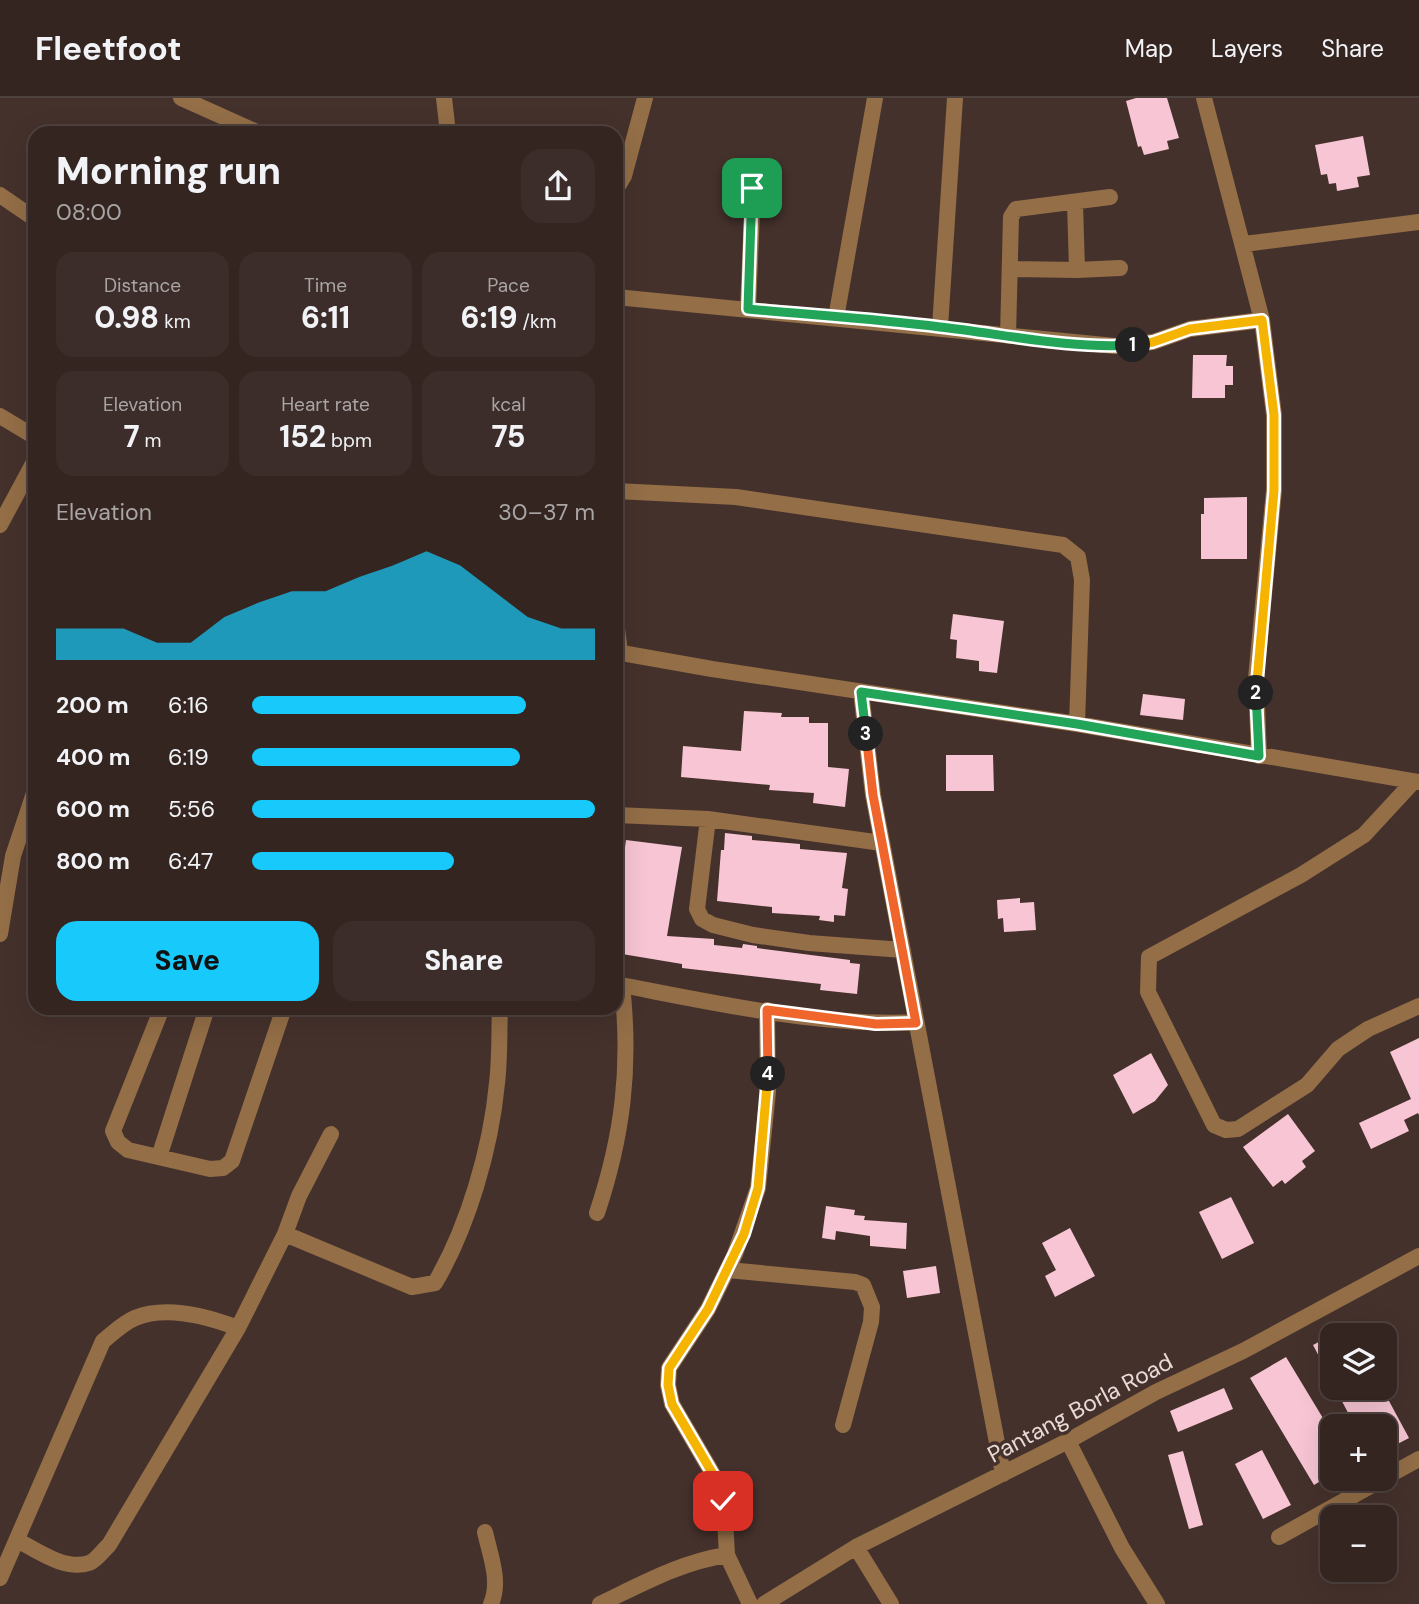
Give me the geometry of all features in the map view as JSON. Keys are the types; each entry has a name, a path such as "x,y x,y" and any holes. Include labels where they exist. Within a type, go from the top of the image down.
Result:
{"street":[{"path":"181,98 243,126"},
{"path":"444,98 447,126"},
{"path":"623,178 645,98"},
{"path":"836,318 875,98"},
{"path":"940,327 955,98"},
{"path":"1204,98 1262,320 1274,415 1274,490 1256,678 1259,756"},
{"path":"748,309 752,188"},
{"path":"0,195 28,214"},
{"path":"1008,336 1011,217 1016,209 1110,197"},
{"path":"1075,203 1077,270"},
{"path":"1244,244 1419,222"},
{"path":"1010,269 1120,268"},
{"path":"623,298 940,327 1008,336 1126,345 1153,342 1190,329 1262,320"},
{"path":"0,416 28,433"},
{"path":"0,525 28,473"},
{"path":"623,491 736,497 1063,545 1078,557 1082,579 1077,724"},
{"path":"623,653 1077,724 1416,782"},
{"path":"861,692 873,795 1003,1474"},
{"path":"1416,782 1364,835 1301,876 1149,957 1147,973 1148,992 1214,1125 1226,1130 1238,1129 1307,1085 1338,1049 1368,1029 1419,1006"},
{"path":"0,934 13,856 28,811"},
{"path":"623,815 708,819 882,843"},
{"path":"708,819 697,909 702,919 713,925 753,935 809,943 902,950"},
{"path":"623,986 767,1010 876,1024 916,1023"},
{"path":"597,1213 612,1169 625,1094 626,1023 623,1007"},
{"path":"750,1604 727,1555 723,1501 714,1476 672,1404 668,1385 669,1368 708,1309 728,1270 744,1234 758,1188 768,1092 767,1010"},
{"path":"159,1015 113,1131 118,1142 128,1150 210,1169 223,1168 232,1161 282,1015"},
{"path":"159,1157 205,1015"},
{"path":"285,1234 412,1287 435,1283 449,1260 487,1142 497,1083 500,1015"},
{"path":"17,1540 55,1560 74,1565 91,1563 109,1545 239,1328 285,1234 299,1196 331,1134"},
{"name":"Pantang Borla Road","path":"764,1604 856,1548 1068,1441 1156,1392 1243,1352 1419,1256"},
{"path":"728,1270 863,1285 872,1307 871,1322 843,1425"},
{"path":"0,1578 103,1341 135,1318 162,1314 211,1318 239,1328"},
{"path":"1068,1441 1122,1548 1157,1604"},
{"path":"1397,1471 1419,1459"},
{"path":"1279,1537 1361,1491"},
{"path":"485,1532 496,1583 491,1604"},
{"path":"856,1548 891,1604"},
{"path":"600,1604 670,1570 702,1559 727,1555"}],"building":[{"path":"1136,98 1167,98 1179,138 1167,141 1169,149 1144,155 1141,146 1138,147 1126,101"},
{"path":"1363,136 1370,175 1357,177 1359,187 1337,191 1336,183 1329,184 1327,174 1321,175 1315,145"},
{"path":"1193,355 1227,355 1226,366 1233,366 1233,385 1225,385 1225,398 1192,398"},
{"path":"1247,497 1247,559 1201,559 1201,514 1204,514 1204,498"},
{"path":"953,614 1004,621 997,673 979,671 979,661 956,658 957,640 950,639"},
{"path":"1143,694 1185,699 1183,720 1140,715"},
{"path":"744,711 782,713 781,717 809,717 809,723 828,723 828,767 849,769 845,807 813,803 814,793 769,790 770,785 681,777 683,746 741,751"},
{"path":"946,755 993,755 994,791 946,791"},
{"path":"725,833 752,836 752,840 800,844 800,849 847,853 842,888 848,889 845,916 834,915 834,922 819,920 820,916 772,913 772,907 717,901"},
{"path":"626,840 682,847 667,936 714,939 714,945 742,948 743,944 850,960 850,963 860,964 857,994 820,990 821,984 682,968 682,964 623,954 623,862"},
{"path":"1020,898 1020,903 1034,902 1036,930 1004,932 1003,918 998,919 997,900"},
{"path":"1419,1038 1419,1115 1418,1113 1404,1120 1409,1131 1371,1149 1359,1123 1411,1099 1390,1052"},
{"path":"1151,1053 1168,1085 1155,1101 1133,1114 1113,1075"},
{"path":"1288,1114 1315,1151 1302,1161 1306,1167 1285,1184 1282,1180 1273,1187 1243,1147"},
{"path":"1231,1197 1254,1243 1222,1259 1199,1212"},
{"path":"826,1206 855,1210 854,1215 865,1216 864,1220 907,1223 906,1249 870,1246 870,1236 836,1231 835,1240 822,1238"},
{"path":"1070,1228 1095,1276 1055,1297 1045,1276 1056,1270 1042,1243"},
{"path":"936,1266 940,1293 907,1298 903,1271"},
{"path":"1320,1341 1320,1358 1313,1345"},
{"path":"1286,1357 1320,1414 1320,1481 1314,1485 1250,1378"},
{"path":"1224,1388 1233,1409 1178,1432 1170,1411"},
{"path":"1341,1400 1388,1400 1396,1414 1349,1414"},
{"path":"1397,1416 1409,1438 1397,1444"},
{"path":"1262,1450 1291,1505 1263,1519 1235,1464"},
{"path":"1183,1451 1203,1525 1189,1529 1168,1455"}],"route":[{"path":"723,1501 714,1476 672,1404 668,1385 669,1368 708,1309 744,1234 758,1188 768,1092 767,1010 876,1024 916,1023 873,795 861,692 1077,724 1259,756 1256,678 1274,490 1274,415 1262,320 1190,329 1153,342 1115,346 748,309 752,188"}]}
